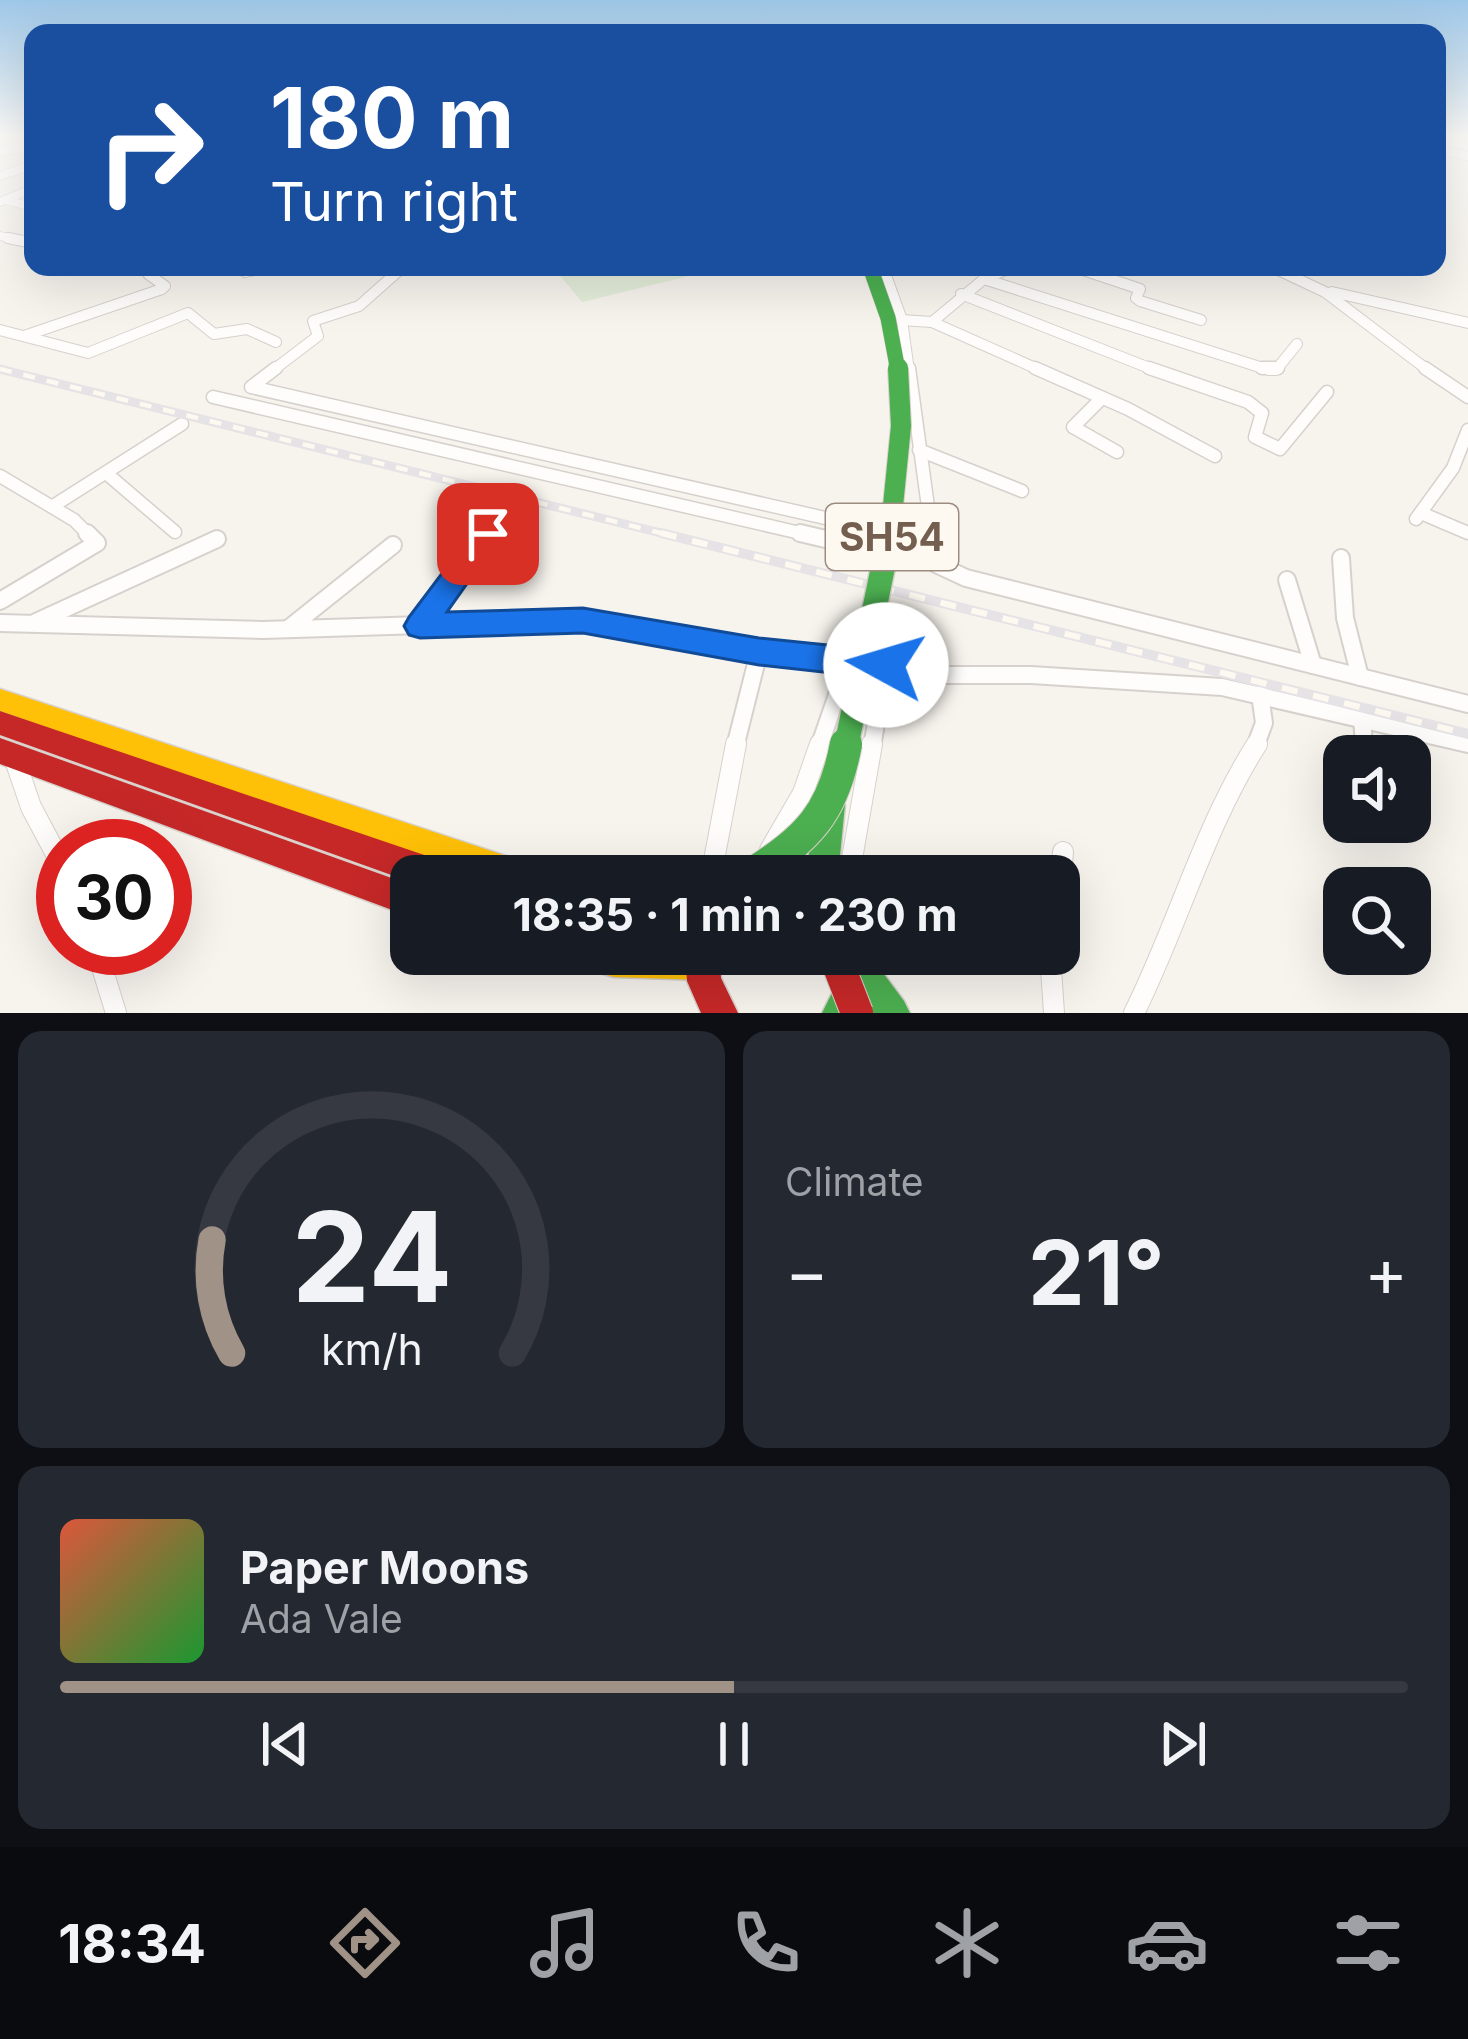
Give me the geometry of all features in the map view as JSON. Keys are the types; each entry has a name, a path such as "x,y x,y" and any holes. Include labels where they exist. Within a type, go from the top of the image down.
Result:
{"main road":[{"name":"SH54","path":"782,855 830,804 889,554 898,497 890,328 884,293 875,276"},
{"path":"0,700 456,855"},
{"path":"0,723 390,859"},
{"path":"7,753 390,893"},
{"path":"824,855 830,804"},
{"path":"704,975 710,1008"},
{"path":"842,975 857,1013"},
{"path":"840,1013 850,997 854,975"},
{"path":"866,975 892,1013"}],"street":[{"path":"24,336 165,286 151,276"},
{"path":"393,276 359,306 314,320 318,336 251,387 929,542"},
{"path":"886,276 902,320 929,542 936,564 966,578 1468,704"},
{"path":"932,322 961,294 991,276"},
{"path":"1100,276 1140,290 1137,300 1201,320"},
{"path":"1293,276 1327,291 1468,323"},
{"path":"984,279 1269,370 1276,370 1297,344"},
{"path":"1327,291 1421,368 1468,398"},
{"path":"961,294 1248,402 1262,413 1255,437 1280,449 1327,392"},
{"path":"0,330 88,353 188,314 216,334 244,329 276,342"},
{"path":"902,320 932,322 1102,398 1215,456"},
{"path":"213,397 889,554"},
{"path":"1102,398 1073,427 1117,452"},
{"path":"53,506 182,424"},
{"path":"1468,430 1453,468 1418,516 1468,532"},
{"path":"920,450 1022,491"},
{"path":"106,472 175,532"},
{"path":"0,476 53,506 97,545 0,601"},
{"path":"420,626 488,534"},
{"path":"31,624 217,538"},
{"path":"288,629 392,545"},
{"path":"1341,558 1345,618 1360,677"},
{"path":"1287,580 1313,665"},
{"path":"0,623 288,629 583,620 759,652 849,662"},
{"path":"764,855 803,793 857,641 869,638 886,647 886,665 853,855"},
{"path":"715,855 744,700 759,652"},
{"path":"886,665 942,675 1188,682 1260,694 1468,744"},
{"path":"1134,1013 1169,943 1226,792 1259,740 1264,723 1260,694"},
{"path":"1361,717 1362,735"},
{"path":"7,753 37,819"},
{"path":"104,975 116,1013"},
{"path":"1051,975 1054,1013"}],"green space":[{"path":"560,276 689,276 582,302"}],"railway":[{"path":"7,371 0,369 673,536"},
{"path":"661,533 1468,734"}],"traffic: fast":[{"path":"780,855 823,815 835,793 890,537 901,426 898,371 888,318 873,276"},
{"path":"824,855 830,805"},
{"path":"840,1013 850,997 853,975"},
{"path":"864,975 892,1013"}],"traffic: slow":[{"path":"0,700 456,855"}],"traffic: jam":[{"path":"0,723 390,859"},
{"path":"0,751 390,893"},
{"path":"704,975 720,1013"},
{"path":"842,975 857,1013"}],"route":[{"path":"488,534 420,626 583,620 759,652 886,665"}]}
